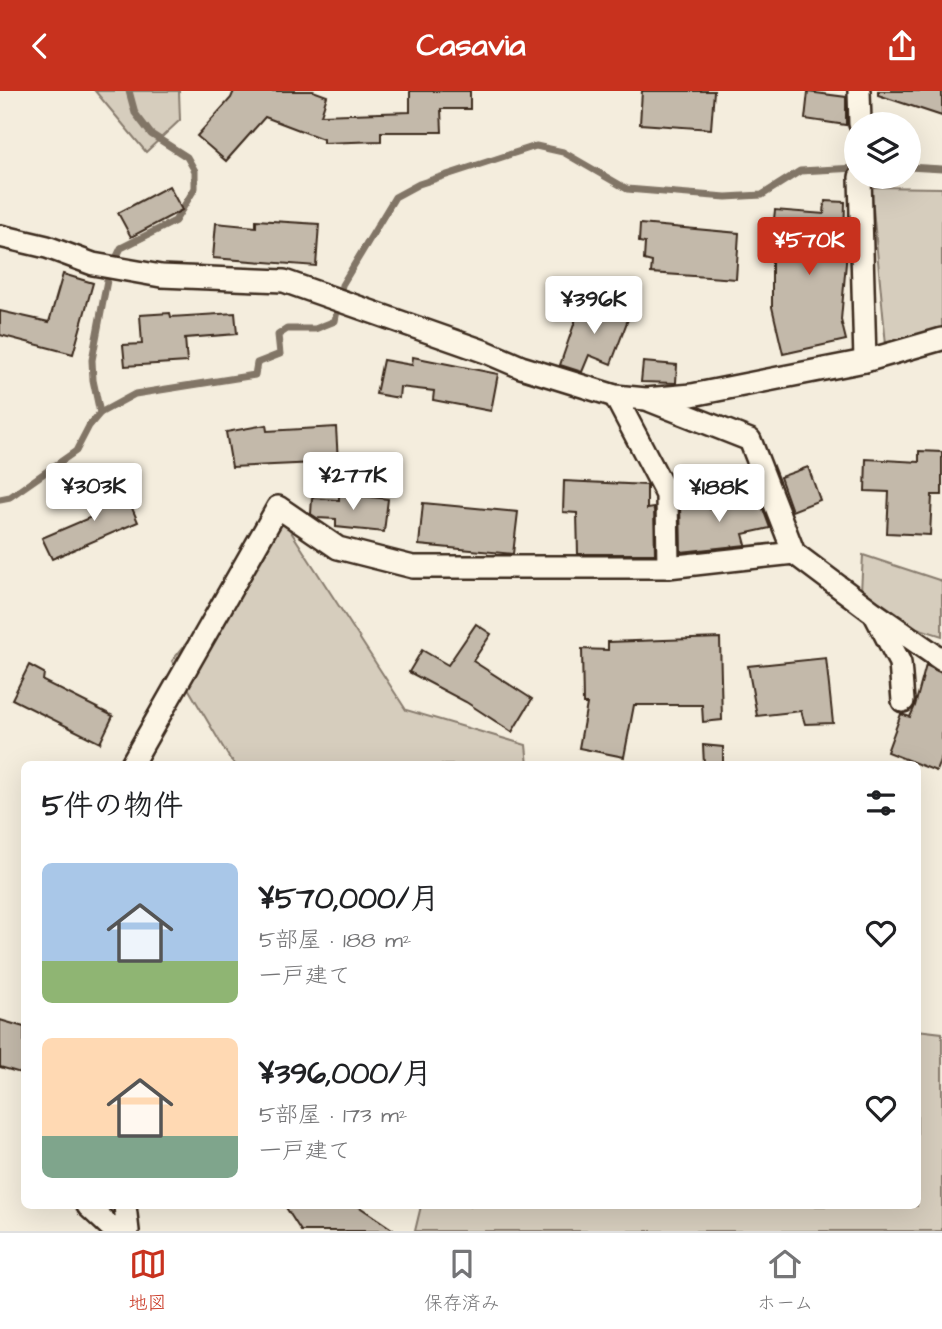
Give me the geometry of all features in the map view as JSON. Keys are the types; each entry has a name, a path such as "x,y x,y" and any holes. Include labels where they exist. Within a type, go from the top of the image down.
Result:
{"street":[{"path":"859,91 860,112"},
{"path":"860,189 865,361"},
{"path":"0,236 47,247 93,264 161,276 284,281 521,366 615,396 646,399 692,395 865,361 942,339"},
{"path":"615,396 667,495 668,567"},
{"path":"646,399 750,440 794,553 942,660"},
{"path":"133,761 278,507 338,548 413,567 668,567 794,553"},
{"path":"874,613 900,663 903,701"},
{"path":"91,1209 115,1231"},
{"path":"125,1209 128,1231"}],"shaded area":[{"path":"95,91 179,91 180,120 146,152"},
{"path":"942,188 942,329 886,345 871,189"},
{"path":"284,521 406,710 526,745 528,761 232,761 172,661"},
{"path":"863,555 942,581 942,636 860,610"},
{"path":"921,1030 942,1033 942,1231 415,1231 420,1209 921,1209"}],"building":[{"path":"234,91 313,91 327,96 321,115 410,112 410,91 470,91 470,109 441,109 442,132 381,132 381,141 323,143 323,139 265,117 226,161 197,136 231,98"},
{"path":"642,91 714,91 711,129 640,124"},
{"path":"878,91 942,91 942,116 878,95"},
{"path":"808,92 846,97 844,125 805,119"},
{"path":"169,186 182,210 131,237 118,213"},
{"path":"825,201 845,202 844,238 848,239 841,320 846,340 783,354 772,307 772,237 775,210 824,214"},
{"path":"256,220 319,224 316,266 213,258 216,223 256,227"},
{"path":"640,224 739,233 736,279 651,273 652,262 644,260 645,243 639,242"},
{"path":"63,274 93,283 73,354 0,335 0,311 49,322"},
{"path":"582,301 611,312 612,307 630,314 611,364 589,355 582,372 560,365"},
{"path":"170,313 171,317 235,313 237,334 185,338 187,362 125,366 123,345 142,344 140,315"},
{"path":"413,357 498,374 491,411 433,400 434,391 400,387 399,398 376,394 383,360 412,365"},
{"path":"643,362 677,365 676,383 641,382"},
{"path":"266,425 267,431 336,427 338,462 232,467 226,432"},
{"path":"919,451 942,452 942,495 932,495 930,535 887,533 889,492 865,491 866,459 919,462"},
{"path":"808,467 820,500 792,511 780,477"},
{"path":"564,481 647,485 647,509 654,508 655,554 578,554 577,513 563,512"},
{"path":"113,484 119,497 126,494 138,522 52,559 42,538 96,515 87,494"},
{"path":"339,493 388,499 384,532 336,527 336,519 317,518 311,514 312,498 339,500"},
{"path":"707,497 710,509 759,498 770,528 743,534 746,545 681,552 680,503"},
{"path":"423,503 518,512 513,554 419,545"},
{"path":"476,624 491,634 473,661 532,699 512,732 466,702 409,672 422,650 448,665"},
{"path":"720,638 722,720 703,722 702,705 634,705 624,757 579,748 587,704 583,704 582,649 608,650 608,642"},
{"path":"826,658 833,723 805,724 801,711 757,716 748,666"},
{"path":"29,665 44,673 43,681 113,716 100,743 12,699"},
{"path":"926,665 942,673 942,756 936,771 921,765 921,761 910,761 887,752 901,714 910,717"},
{"path":"703,745 723,747 723,761 704,761"},
{"path":"0,1020 21,1026 21,1073 0,1067"},
{"path":"287,1209 362,1209 395,1231 301,1231"}],"waterway":[{"path":"0,499 10,497 76,451 89,426 100,413 92,360 108,275 121,248 175,221 195,188 195,171 187,157 151,134 135,113 129,91"},
{"path":"100,413 135,394 255,375 257,363 280,354 278,335 287,329 315,329 335,321 342,285 395,197 419,184 536,146 563,152 627,189 726,197 762,195 800,171 844,169"},
{"path":"921,168 942,169"}]}
